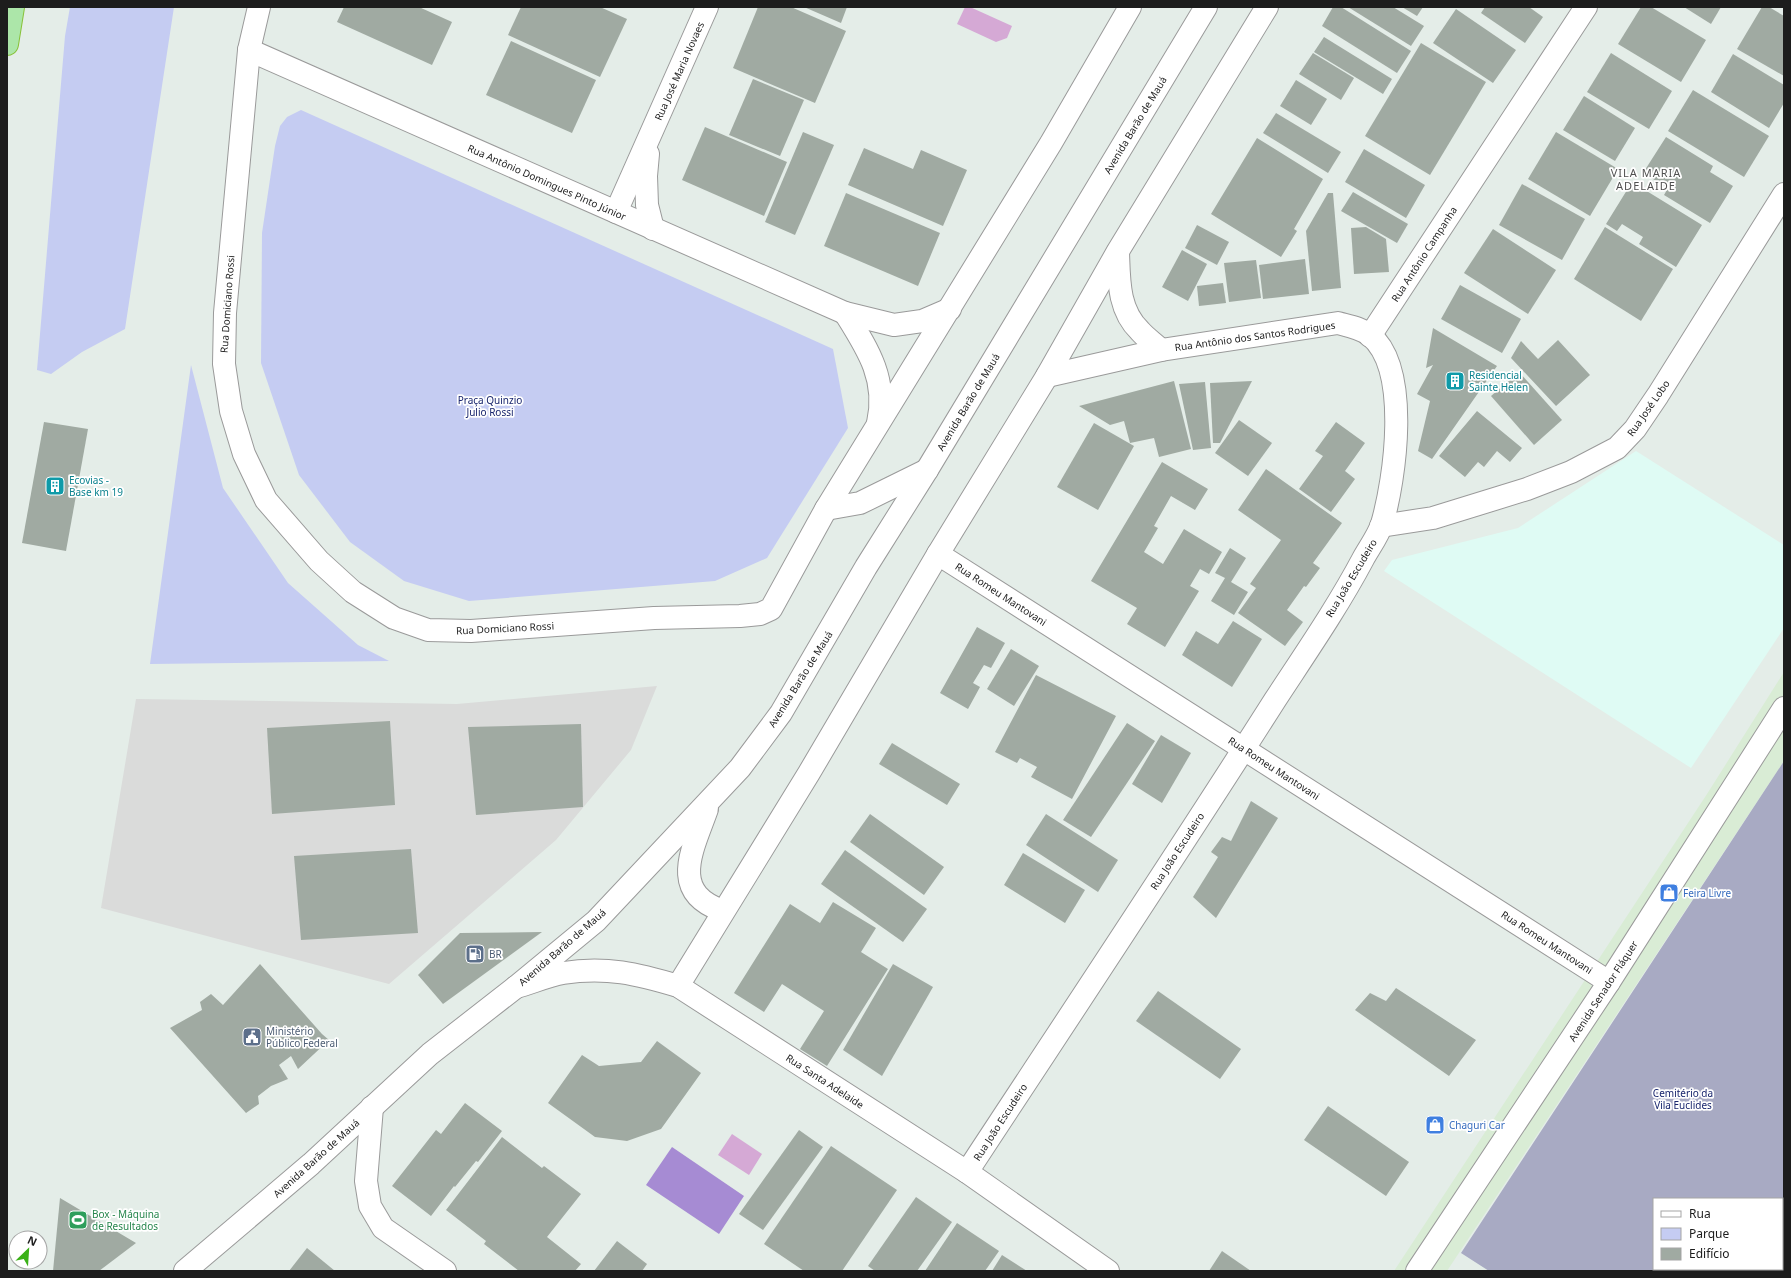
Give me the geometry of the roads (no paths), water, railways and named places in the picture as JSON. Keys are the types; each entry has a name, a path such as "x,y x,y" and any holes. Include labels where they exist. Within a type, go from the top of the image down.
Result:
{"highway":[{"path":"7,44 13,7"}],"street":[{"name":"Rua Domiciano Rossi","path":"259,7 249,50 224,313 224,364 231,411 244,454 266,500 319,561 353,592 394,618 428,630 471,631 654,618 740,616 767,612 774,606 826,509"},
{"name":"Rua José Maria Novaes","path":"616,212 707,7"},
{"path":"826,509 1051,143 1130,7"},
{"name":"Avenida Barão de Mauá","path":"185,1271 310,1164 430,1054 516,987 596,921 740,768 781,713 866,567 927,470 1206,7"},
{"path":"678,986 809,773 938,554 1046,376 1118,251 1267,7"},
{"name":"Rua Antônio Campanha","path":"1370,336 1586,7"},
{"name":"Rua Antônio Domingues Pinto Júnior","path":"249,50 845,313 894,325 922,321 950,309"},
{"name":"Rua José Maria Novaes","path":"650,135 646,176 647,205 653,228"},
{"name":"Rua José Lobo","path":"1381,526 1433,518 1528,489 1571,472 1617,448 1635,429 1658,395 1784,194"},
{"name":"Rua Antônio dos Santos Rodrigues","path":"1118,251 1119,286 1122,300 1129,318 1139,330 1161,350"},
{"path":"845,313 869,352 878,379 881,407 876,428"},
{"name":"Rua Antônio dos Santos Rodrigues","path":"1046,376 1161,350 1338,323 1356,328 1370,336"},
{"path":"1370,336 1386,357 1392,379 1396,412 1396,447 1381,526"},
{"path":"826,509 860,503 927,470"},
{"name":"Rua João Escudeiro","path":"967,1172 1244,749 1352,579 1381,526"},
{"name":"Rua Romeu Mantovani","path":"938,554 1609,982"},
{"name":"Avenida Senador Fláquer","path":"1417,1271 1609,982 1784,708"},
{"path":"710,801 690,857 688,874 692,890 699,900 709,906 723,911"},
{"name":"Rua Santa Adelaide","path":"516,987 562,973 601,970 640,975 678,986 967,1172 1108,1271"},
{"path":"372,1107 366,1181 370,1206 383,1228 446,1271"}],"place":[{"name":"Residencial Sainte Helen","path":"1455,381"},
{"name":"Ecovias - Base km 19","path":"55,486"},
{"name":"Feira Livre","path":"1669,893"},
{"name":"BR","path":"475,954"},
{"name":"Ministério Público Federal","path":"252,1037"},
{"name":"Chaguri Car","path":"1435,1125"},
{"name":"Box - Máquina de Resultados","path":"78,1220"}],"district":[{"name":"VILA MARIA ADELAIDE","path":"1646,179"}],"park label":[{"name":"Praça Quinzio Julio Rossi","path":"490,406"},
{"name":"Cemitério da Vila Euclides","path":"1683,1098"}]}
